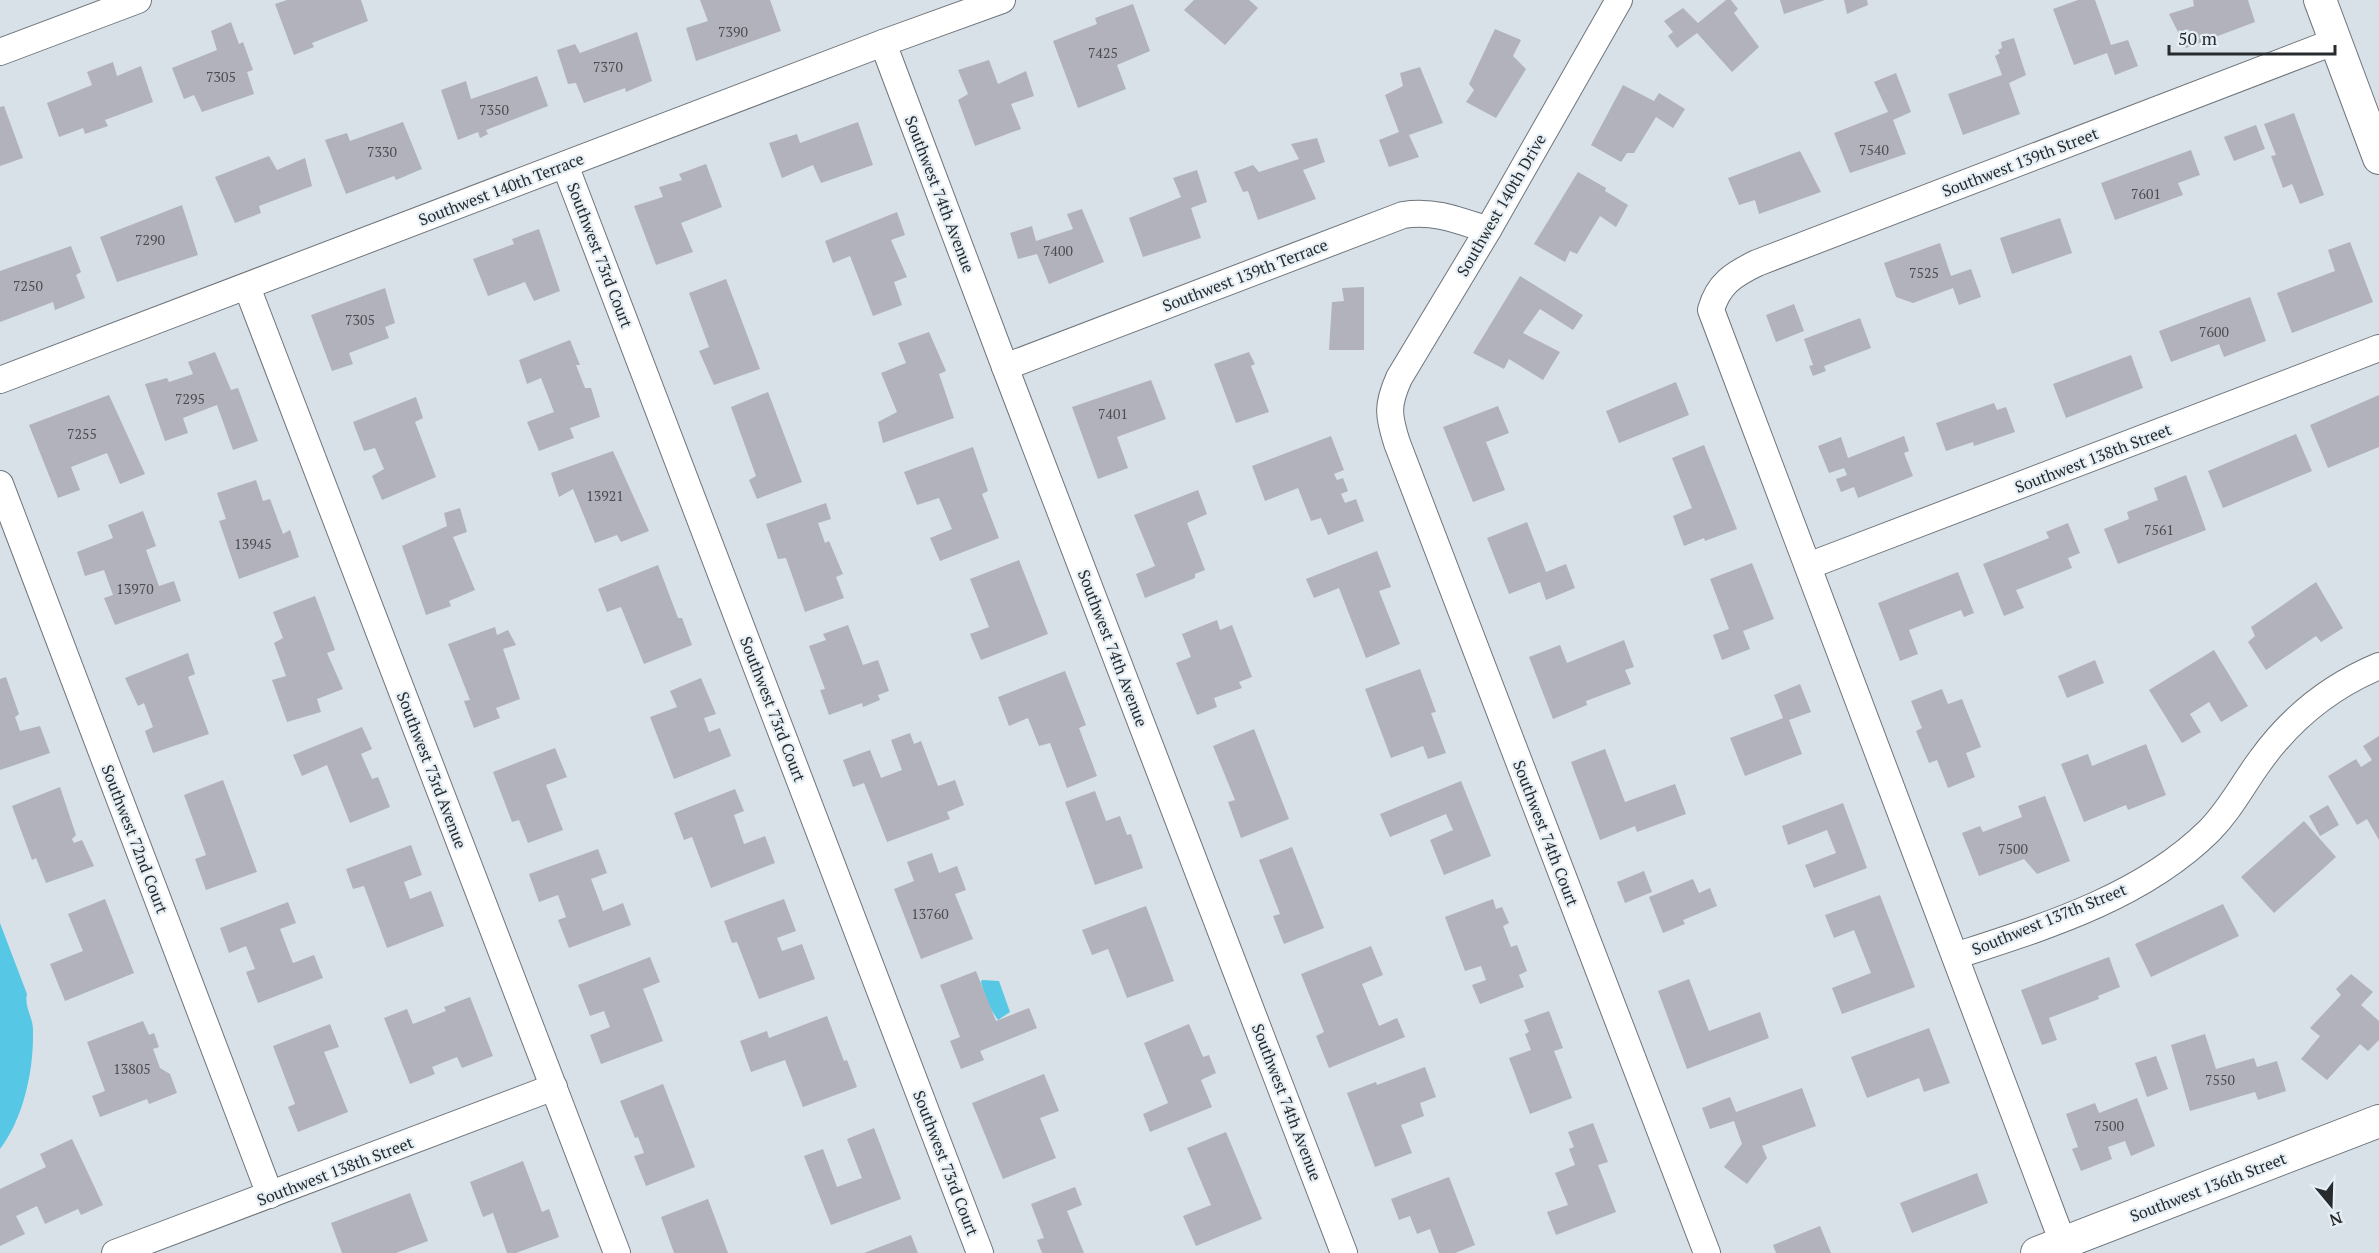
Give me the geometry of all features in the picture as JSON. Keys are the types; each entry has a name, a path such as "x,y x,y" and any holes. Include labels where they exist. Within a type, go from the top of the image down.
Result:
{"street":[{"path":"0,52 138,0"},
{"name":"Southwest 140th Terrace","path":"0,380 1002,0"},
{"name":"Southwest 140th Drive","path":"1389,412 1392,394 1399,378 1488,230 1619,0"},
{"path":"2320,0 2379,158"},
{"name":"Southwest 139th Street","path":"1808,566 1713,320 1711,310 1714,298 1726,281 1765,259 2336,41"},
{"name":"Southwest 74th Avenue","path":"884,43 1005,367 1344,1253"},
{"name":"Southwest 73rd Court","path":"565,165 980,1253"},
{"name":"Southwest 139th Terrace","path":"1005,367 1402,215 1430,213 1446,215 1488,230"},
{"name":"Southwest 73rd Avenue","path":"247,286 617,1253"},
{"name":"Southwest 138th Street","path":"1808,566 2379,348"},
{"name":"Southwest 74th Court","path":"1389,412 1396,443 1707,1253"},
{"name":"Southwest 72nd Court","path":"0,483 270,1196"},
{"path":"1808,566 1955,956 2050,1248"},
{"name":"Southwest 137th Street","path":"1955,956 2084,909 2127,890 2172,863 2210,830 2222,816 2259,762 2295,719 2353,679 2379,666"},
{"name":"Southwest 138th Street","path":"115,1253 554,1088"},
{"name":"Southwest 136th Street","path":"2050,1248 2379,1121"}],"water":[{"path":"0,923 27,994 32,1021 33,1045 29,1077 21,1108 0,1149"},
{"path":"982,980 999,981 1010,1012 998,1020 987,1003"}],"building":[{"path":"287,0 361,0 368,21 312,43 314,47 294,55 275,4"},
{"path":"700,0 770,0 781,31 696,61 686,28 708,21"},
{"path":"1194,0 1249,0 1258,8 1225,45 1184,10"},
{"path":"1726,0 1731,0 1738,9 1734,13 1759,47 1732,72 1697,33 1677,48 1668,36 1673,32 1664,21 1683,8 1698,23"},
{"path":"1780,0 1825,0 1784,14"},
{"path":"1844,0 1867,0 1868,5 1847,14"},
{"path":"2078,0 2095,0 2111,45 2128,40 2138,66 2115,75 2107,53 2074,65 2053,9"},
{"path":"2193,0 2248,0 2255,22 2186,48 2169,14 2194,6"},
{"path":"1133,4 1150,51 1117,65 1126,89 1078,108 1053,41 1097,24 1095,18"},
{"path":"231,22 239,44 243,42 253,70 247,72 254,94 202,112 194,95 184,99 172,68 217,50 211,31"},
{"path":"1495,29 1521,40 1513,56 1526,69 1496,118 1466,102 1474,90 1469,84"},
{"path":"637,32 652,81 626,92 625,88 584,103 576,83 568,84 557,50 575,44 580,53"},
{"path":"2014,38 2026,75 2009,83 2020,114 1963,135 1948,94 2002,75 1995,56 2000,53 1998,50 2002,48 2001,42"},
{"path":"989,60 998,84 1026,71 1034,96 1011,104 1021,129 975,146 958,100 968,94 958,70"},
{"path":"113,62 117,76 141,66 153,102 105,120 108,126 85,134 83,128 59,137 47,103 92,85 87,72"},
{"path":"1420,67 1443,123 1409,135 1419,157 1389,167 1379,140 1399,132 1385,95 1403,86 1400,73"},
{"path":"1896,73 1911,112 1893,120 1906,154 1850,173 1834,133 1888,112 1874,82"},
{"path":"537,76 548,106 486,130 488,134 480,138 478,132 458,140 441,90 466,81 471,99"},
{"path":"1623,85 1654,101 1659,93 1685,109 1673,128 1656,117 1634,153 1627,153 1621,162 1591,145"},
{"path":"4,106 23,158 0,166 0,107"},
{"path":"2294,113 2324,195 2300,204 2292,184 2283,188 2271,156 2276,155 2264,124"},
{"path":"403,122 422,169 396,180 394,176 346,194 325,140 347,133 350,141"},
{"path":"858,122 873,165 821,183 813,165 782,178 769,143 797,134 800,143"},
{"path":"2256,125 2265,149 2234,161 2224,137"},
{"path":"1317,138 1325,162 1303,170 1316,199 1258,220 1248,191 1243,192 1234,172 1253,165 1259,172 1299,159 1291,144"},
{"path":"2191,150 2200,175 2178,183 2183,195 2115,220 2101,183"},
{"path":"1800,151 1821,192 1759,214 1755,200 1739,205 1728,178"},
{"path":"269,156 277,170 305,158 312,186 259,206 261,213 235,223 215,177"},
{"path":"706,164 722,207 681,223 693,252 656,265 634,206 663,197 659,187 682,180 679,174"},
{"path":"1197,170 1207,202 1191,208 1201,238 1143,257 1129,218 1181,197 1173,178"},
{"path":"1578,172 1606,188 1605,191 1628,205 1616,227 1600,216 1577,254 1570,251 1565,262 1534,244"},
{"path":"182,205 198,255 117,282 100,237"},
{"path":"1082,209 1104,262 1049,284 1037,254 1018,259 1010,233 1032,226 1036,241 1073,229 1067,214"},
{"path":"897,212 905,235 891,240 907,277 894,282 902,305 873,316 850,256 833,263 825,241"},
{"path":"2060,218 2072,253 2012,274 2000,238"},
{"path":"539,229 560,291 534,301 525,282 488,296 473,259 514,244 512,239"},
{"path":"2350,242 2373,302 2292,333 2277,293 2335,271 2328,250"},
{"path":"1940,243 1951,276 1971,269 1981,297 1959,305 1953,288 1913,303 1896,297 1884,263"},
{"path":"71,246 81,272 76,275 85,298 55,310 53,302 0,322 0,271"},
{"path":"1520,276 1583,315 1573,330 1540,309 1523,333 1560,352 1543,380 1509,359 1504,369 1473,353"},
{"path":"726,279 760,369 714,385 699,351 709,347 689,293"},
{"path":"1364,287 1364,350 1329,350 1332,302 1344,301 1342,288"},
{"path":"385,288 395,323 385,327 389,338 349,353 353,364 332,371 311,315"},
{"path":"2250,297 2266,341 2224,357 2219,344 2171,362 2159,331"},
{"path":"1794,304 1804,331 1776,342 1766,315"},
{"path":"1860,318 1871,348 1824,366 1826,371 1813,376 1809,366 1813,365 1804,339"},
{"path":"929,332 946,371 939,374 954,418 883,443 878,422 897,412 881,373 906,363 898,343"},
{"path":"570,340 580,365 576,365 585,388 591,388 600,417 570,428 574,438 539,451 527,422 554,412 541,378 527,384 519,360"},
{"path":"215,352 231,390 238,388 258,441 233,450 217,405 183,418 188,433 165,441 145,384 167,378 169,382 193,374 188,362"},
{"path":"1249,352 1255,364 1251,366 1269,412 1236,423 1214,364"},
{"path":"2131,355 2143,388 2066,418 2053,384"},
{"path":"1151,380 1166,419 1117,437 1128,468 1098,479 1072,407"},
{"path":"1676,382 1689,415 1619,443 1606,411"},
{"path":"768,392 802,482 757,499 749,480 756,476 731,407"},
{"path":"109,395 145,474 120,484 107,453 71,467 80,490 58,498 29,425"},
{"path":"2379,395 2379,447 2328,468 2310,425"},
{"path":"416,397 423,418 415,422 436,477 382,500 372,476 384,469 375,448 364,451 353,422"},
{"path":"1994,403 1997,410 2006,407 2015,432 1974,446 1973,442 1946,451 1936,423"},
{"path":"1498,406 1509,433 1486,442 1505,490 1473,502 1443,427"},
{"path":"2296,434 2312,471 2223,508 2208,471"},
{"path":"1331,436 1344,470 1334,474 1337,480 1343,478 1348,491 1341,494 1345,503 1356,499 1364,521 1328,535 1321,518 1311,521 1298,488 1265,501 1252,466"},
{"path":"1904,436 1909,451 1904,453 1913,476 1858,498 1854,487 1841,492 1836,479 1847,475 1844,468 1829,473 1818,446 1841,437 1848,458"},
{"path":"1704,445 1737,529 1684,546 1673,516 1692,508 1672,458"},
{"path":"973,447 988,491 982,494 999,538 940,561 930,538 952,529 939,498 917,505 904,472"},
{"path":"613,451 649,531 621,542 617,535 595,543 573,489 559,497 551,473"},
{"path":"2186,475 2206,530 2118,564 2104,529 2129,519 2127,512 2158,500 2154,488"},
{"path":"256,480 263,501 270,499 283,534 290,530 299,557 239,579 219,521 226,519 217,493"},
{"path":"1198,490 1207,514 1187,523 1205,570 1195,574 1195,578 1145,598 1136,574 1155,566 1134,515"},
{"path":"826,503 831,519 818,523 825,543 829,541 843,574 836,577 844,598 805,612 786,558 778,559 766,524"},
{"path":"460,508 467,532 453,537 475,590 449,601 451,606 426,615 402,546 447,526 444,513"},
{"path":"143,511 156,546 146,550 159,586 174,581 181,601 115,625 104,598 113,595 104,570 85,576 77,552 113,538 108,525"},
{"path":"1527,522 1546,572 1566,564 1575,588 1546,600 1540,582 1509,594 1487,538"},
{"path":"2068,523 2080,553 2068,558 2072,568 2016,590 2024,608 2004,616 1983,564 2049,538 2046,532"},
{"path":"1377,551 1391,587 1379,591 1400,644 1366,658 1339,588 1314,598 1306,579"},
{"path":"1019,560 1048,634 981,660 970,634 989,627 970,579"},
{"path":"1752,563 1774,619 1743,631 1750,649 1722,660 1713,635 1729,629 1710,579"},
{"path":"658,565 678,618 682,618 692,645 644,664 621,607 607,612 598,589"},
{"path":"1958,572 1974,613 1964,617 1961,610 1909,630 1918,654 1900,661 1878,603"},
{"path":"2316,582 2343,628 2321,642 2316,636 2266,670 2248,642 2255,636 2251,627"},
{"path":"315,596 335,650 327,653 343,689 317,699 321,712 287,722 272,680 286,676 274,643 283,638 273,612"},
{"path":"1217,620 1220,630 1232,625 1252,677 1239,682 1242,688 1214,698 1217,707 1197,715 1176,663 1191,657 1182,634"},
{"path":"848,625 863,665 878,660 889,691 878,695 880,700 863,707 862,703 829,715 820,690 825,689 809,646 826,640 823,634"},
{"path":"495,627 497,635 508,630 516,645 503,649 520,699 496,708 500,718 474,728 464,701 470,700 448,644"},
{"path":"1624,640 1634,667 1625,670 1631,684 1586,701 1587,705 1553,719 1529,657 1560,645 1567,663"},
{"path":"2214,650 2248,706 2221,722 2209,702 2190,714 2201,732 2182,743 2149,690"},
{"path":"188,653 195,674 188,677 209,734 153,753 145,731 153,727 144,703 138,706 125,678"},
{"path":"2095,660 2104,683 2067,698 2058,676"},
{"path":"1420,669 1436,712 1431,713 1446,753 1428,759 1423,746 1391,758 1365,689"},
{"path":"1065,671 1086,725 1079,728 1097,776 1067,788 1050,743 1039,746 1028,718 1009,726 998,697"},
{"path":"6,677 19,714 15,717 20,731 40,726 50,753 0,770 0,679"},
{"path":"701,678 716,714 704,718 709,732 720,728 731,756 674,779 650,717 677,707 670,691"},
{"path":"1800,684 1811,712 1789,720 1802,754 1745,776 1730,738 1783,718 1774,695"},
{"path":"1942,689 1948,704 1962,699 1981,747 1966,753 1975,777 1948,788 1937,760 1929,763 1916,731 1922,728 1911,701"},
{"path":"362,727 372,749 361,754 372,779 378,777 390,807 350,823 327,765 302,776 293,755"},
{"path":"1254,729 1289,819 1241,838 1228,802 1235,800 1213,746"},
{"path":"910,733 914,744 921,741 938,786 955,780 964,805 947,812 950,819 887,842 864,783 853,787 843,760 870,750 881,778 902,770 891,740"},
{"path":"2379,736 2379,840 2367,819 2357,825 2328,776 2356,759 2361,767 2372,760 2363,746"},
{"path":"2146,744 2166,795 2128,810 2126,805 2084,822 2061,764 2088,754 2092,766"},
{"path":"555,748 567,777 546,785 563,830 528,843 519,820 512,822 493,772"},
{"path":"1605,749 1625,802 1675,784 1686,814 1637,832 1635,826 1600,840 1571,762"},
{"path":"223,780 257,872 206,890 195,859 206,855 184,795"},
{"path":"1461,781 1491,856 1444,875 1430,840 1453,830 1446,814 1390,837 1380,814"},
{"path":"60,787 76,835 72,839 74,843 82,840 94,866 46,883 36,858 32,860 12,806"},
{"path":"735,789 744,811 734,815 744,844 765,836 775,863 711,888 692,837 684,840 674,813"},
{"path":"1095,791 1106,821 1120,816 1127,835 1131,834 1143,868 1095,885 1065,802"},
{"path":"2045,796 2070,861 2037,874 2024,859 1979,876 1962,833 1980,826 1983,832 2022,817 2018,806"},
{"path":"1843,803 1867,868 1814,888 1805,865 1836,853 1827,830 1788,845 1782,826"},
{"path":"2328,805 2339,825 2320,836 2309,816"},
{"path":"2304,821 2336,857 2274,913 2241,877"},
{"path":"411,845 422,875 404,882 410,899 431,891 444,926 387,948 364,886 353,889 346,869"},
{"path":"1292,847 1324,928 1284,944 1273,916 1280,914 1259,860"},
{"path":"598,849 607,873 591,879 603,911 623,903 631,925 569,948 558,920 566,917 558,895 539,902 529,874"},
{"path":"932,853 939,873 957,866 966,890 955,894 973,939 921,959 894,889 914,881 907,862"},
{"path":"1644,871 1652,892 1625,903 1617,882"},
{"path":"1693,879 1699,893 1710,888 1717,906 1683,920 1685,924 1663,933 1649,897"},
{"path":"1880,895 1915,987 1842,1014 1832,988 1871,973 1854,930 1834,938 1825,915"},
{"path":"105,899 134,973 65,1001 50,964 83,951 68,914"},
{"path":"784,899 796,931 777,938 782,951 802,944 815,979 759,999 737,942 732,943 724,921"},
{"path":"1493,899 1496,909 1502,907 1509,923 1503,926 1511,947 1517,945 1527,971 1519,975 1524,987 1480,1004 1472,985 1486,980 1481,966 1465,971 1445,917"},
{"path":"288,902 296,923 280,929 293,963 314,955 323,978 258,1003 246,972 255,969 246,946 229,953 220,928"},
{"path":"2223,904 2239,936 2151,977 2135,944"},
{"path":"1146,906 1174,981 1127,998 1108,949 1092,955 1082,930"},
{"path":"1371,946 1383,975 1362,984 1379,1026 1397,1018 1405,1037 1329,1068 1316,1036 1324,1032 1301,974"},
{"path":"650,957 660,982 643,989 663,1041 601,1064 590,1035 610,1027 604,1011 590,1016 578,985"},
{"path":"2109,957 2120,987 2098,996 2099,999 2049,1018 2057,1040 2042,1045 2021,990"},
{"path":"976,971 996,1021 1029,1008 1037,1028 980,1051 984,1060 961,1069 950,1041 960,1037 940,985"},
{"path":"2351,974 2373,992 2361,1005 2379,1021 2379,1040 2368,1051 2360,1044 2327,1080 2301,1059 2320,1036 2310,1028 2341,995 2336,989"},
{"path":"1689,979 1709,1031 1760,1012 1769,1038 1687,1069 1658,991"},
{"path":"470,997 493,1056 462,1068 457,1057 432,1067 435,1074 410,1084 384,1018 407,1009 413,1024 446,1011 444,1007"},
{"path":"1549,1011 1563,1048 1554,1051 1572,1098 1530,1114 1509,1058 1531,1050 1525,1034 1529,1032 1524,1020"},
{"path":"827,1016 844,1061 847,1060 857,1087 803,1107 785,1060 751,1072 740,1041 767,1031 769,1038"},
{"path":"143,1021 149,1035 154,1033 159,1047 153,1049 160,1068 170,1074 177,1093 149,1104 147,1099 100,1117 92,1096 105,1091 87,1042"},
{"path":"330,1024 339,1047 324,1052 348,1112 298,1132 288,1107 295,1104 273,1046"},
{"path":"1189,1024 1203,1057 1209,1055 1216,1073 1201,1080 1212,1107 1150,1132 1143,1114 1168,1103 1144,1043"},
{"path":"1929,1028 1950,1083 1924,1092 1919,1078 1867,1098 1851,1057"},
{"path":"2205,1034 2216,1069 2254,1058 2257,1067 2277,1061 2286,1091 2258,1100 2255,1092 2190,1111 2171,1045"},
{"path":"2156,1056 2168,1089 2147,1097 2135,1063"},
{"path":"1425,1067 1436,1097 1420,1103 1424,1116 1401,1125 1412,1153 1375,1167 1347,1093 1376,1082 1377,1085"},
{"path":"1044,1074 1059,1111 1040,1118 1056,1158 1003,1179 972,1103"},
{"path":"663,1084 695,1167 646,1186 634,1156 644,1153 638,1137 635,1138 620,1101"},
{"path":"1802,1088 1816,1126 1762,1146 1767,1158 1747,1184 1724,1167 1742,1144 1734,1121 1710,1129 1702,1108 1730,1097 1736,1112"},
{"path":"2137,1098 2155,1146 2131,1156 2125,1141 2108,1147 2112,1159 2081,1171 2072,1149 2078,1147 2066,1114 2095,1103 2099,1113"},
{"path":"1593,1123 1608,1162 1598,1165 1616,1212 1556,1235 1547,1212 1568,1205 1555,1173 1575,1165 1569,1149 1574,1147 1568,1132"},
{"path":"874,1128 901,1199 831,1225 804,1156 823,1149 837,1187 862,1178 847,1139"},
{"path":"1226,1132 1262,1219 1196,1246 1183,1216 1211,1205 1187,1148"},
{"path":"72,1139 103,1205 81,1215 78,1209 45,1224 37,1206 16,1216 25,1234 0,1246 0,1189 46,1167 40,1154"},
{"path":"523,1161 542,1212 549,1209 559,1237 516,1253 507,1253 493,1213 483,1217 470,1182"},
{"path":"1977,1173 1988,1203 1912,1233 1900,1203"},
{"path":"1449,1177 1475,1245 1455,1253 1439,1253 1430,1229 1417,1234 1410,1216 1399,1220 1391,1199"},
{"path":"1075,1187 1082,1205 1067,1211 1084,1253 1042,1253 1037,1240 1044,1238 1031,1204"},
{"path":"410,1193 428,1241 396,1253 342,1253 331,1223"},
{"path":"708,1199 728,1253 674,1253 661,1217"},
{"path":"1820,1226 1831,1253 1776,1253 1773,1245"},
{"path":"911,1235 918,1253 864,1253"}]}
